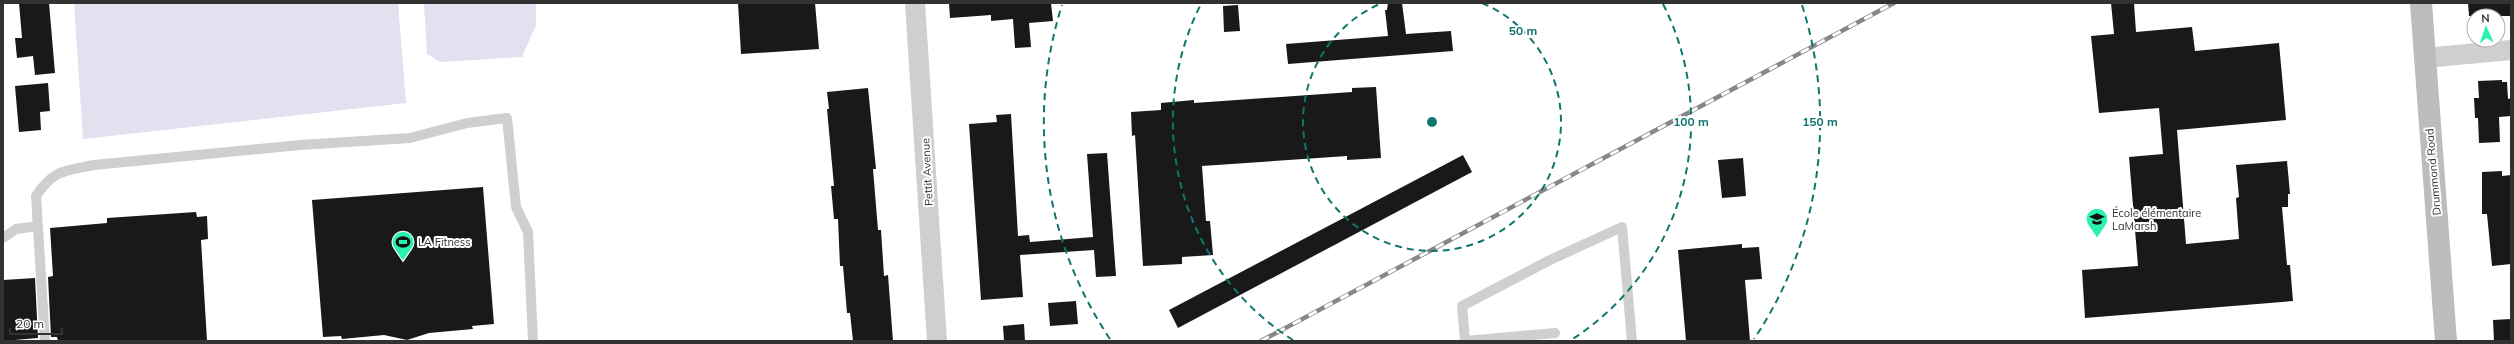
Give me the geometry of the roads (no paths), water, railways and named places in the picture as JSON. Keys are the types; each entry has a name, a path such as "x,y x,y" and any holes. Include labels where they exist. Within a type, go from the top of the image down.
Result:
{"main road":[{"name":"Drummond Road","path":"2421,3 2446,341"}],"street":[{"name":"Pettit Avenue","path":"915,3 937,341"},
{"path":"2424,58 2511,50"}],"lane":[{"path":"45,341 36,196 50,178 61,172 94,165 300,146 410,138 467,124 507,118 516,207 528,232 533,341"},
{"path":"3,238 16,229 38,226"},
{"path":"1555,333 1465,340 1462,306 1550,260 1622,227 1632,341"}],"railway":[{"path":"1261,341 1894,3"}],"place":[{"name":"École élémentaire LaMarsh","path":"2097,238"},
{"name":"LA Fitness","path":"403,262"}]}
